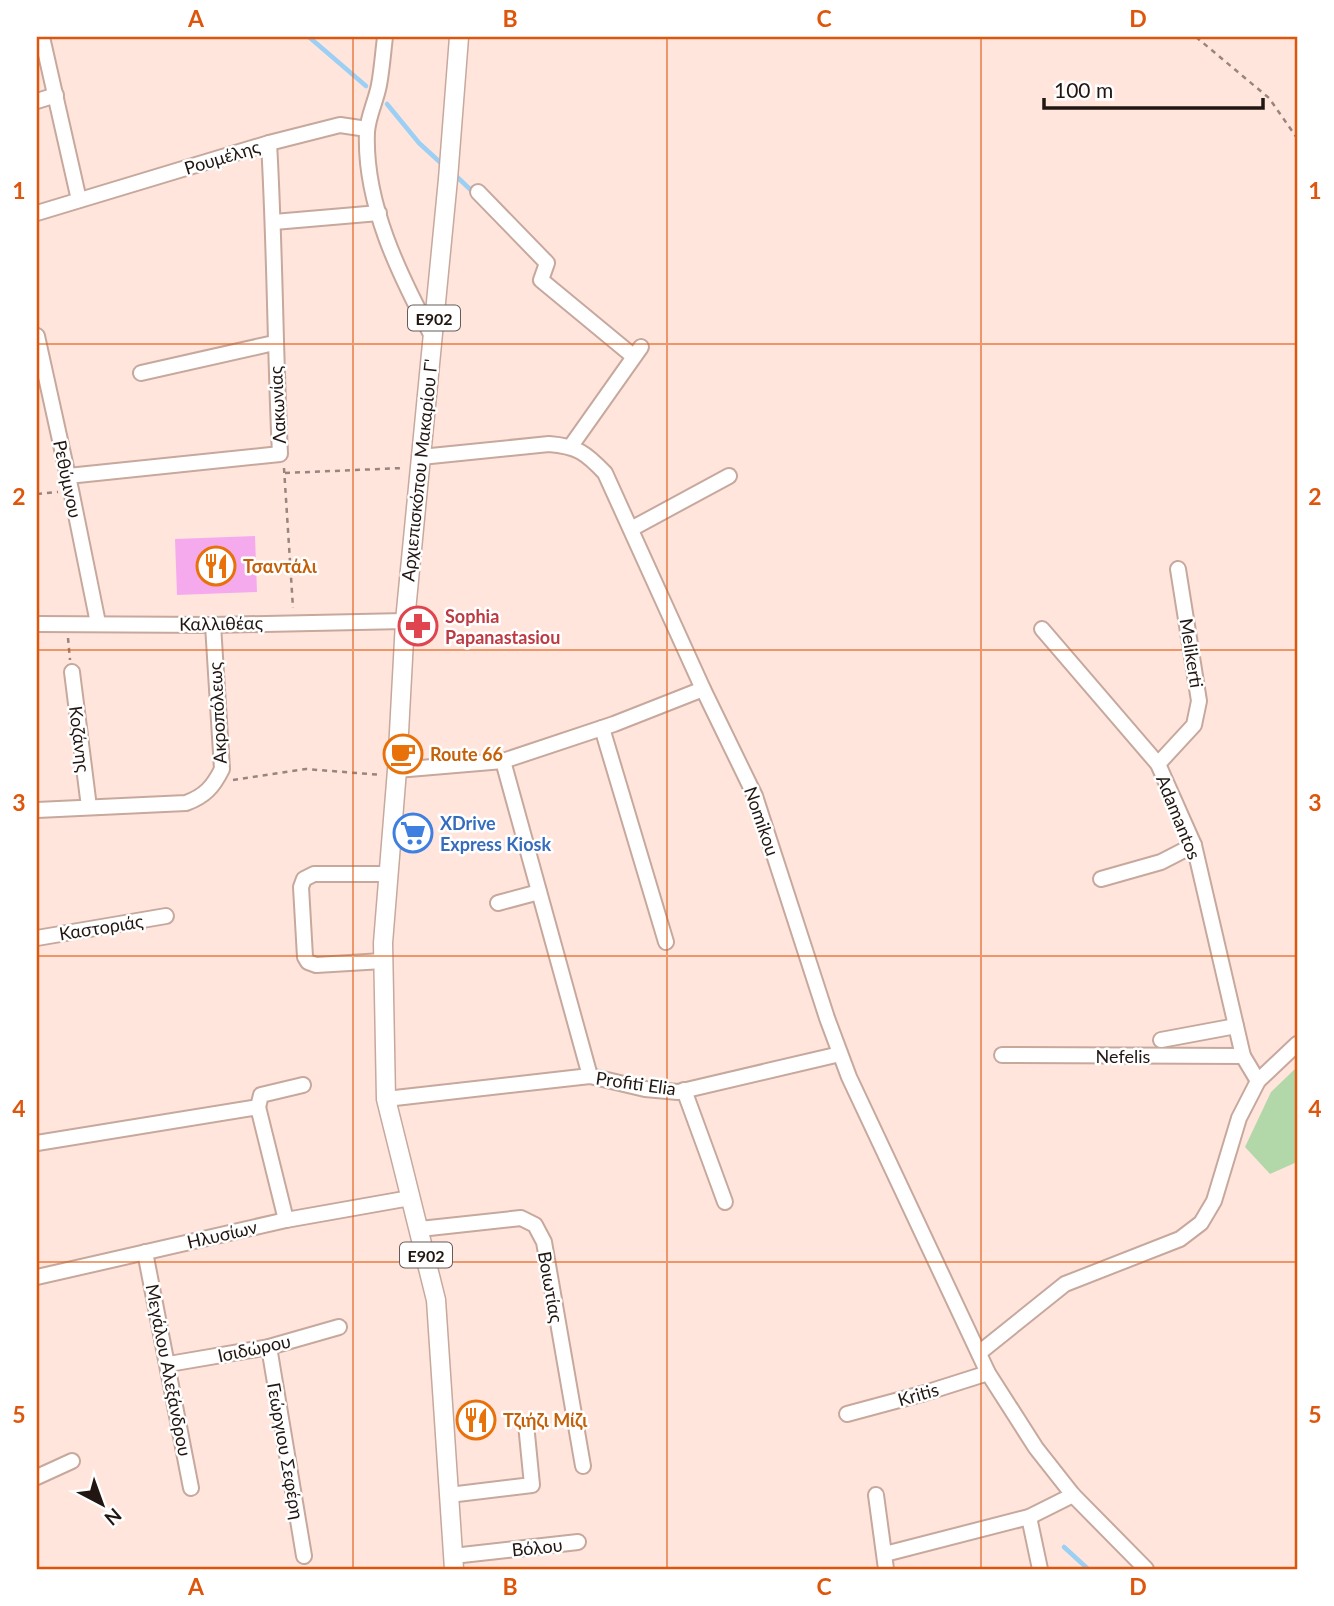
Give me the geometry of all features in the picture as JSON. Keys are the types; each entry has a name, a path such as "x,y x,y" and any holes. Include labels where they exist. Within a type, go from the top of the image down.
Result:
{"main road":[{"name":"Αρχιεπισκόπου Μακαρίου Γ'","path":"454,1563 436,1300 386,1099 383,961 405,621 450,159 459,37"}],"street":[{"path":"42,37 79,200"},
{"path":"385,37 379,86 367,129 367,162 379,213 402,279 432,335"},
{"path":"37,101 56,96"},
{"name":"Ρουμέλης","path":"37,213 270,143 340,125 367,129"},
{"name":"Λακωνίας","path":"70,483 280,454 274,343 274,222 270,143"},
{"path":"421,462 549,444 570,446 637,352 541,280 547,263 478,192"},
{"path":"274,222 379,213"},
{"name":"Ρεθύμνου","path":"37,337 98,623"},
{"path":"141,373 274,343"},
{"name":"Nomikou","path":"570,446 590,456 605,473 755,796 849,1077 988,1373 1036,1448 1073,1495 1146,1569"},
{"path":"631,529 729,476"},
{"name":"Melikerti","path":"1158,764 1194,724 1199,701 1178,569"},
{"name":"Καλλιθέας","path":"37,624 213,625 405,621"},
{"name":"Ακροπόλεως","path":"37,810 186,803 200,798 214,785 222,769 213,625"},
{"name":"Adamantos","path":"1042,629 1158,764 1194,845 1243,1056 1258,1081"},
{"name":"Κοζάνης","path":"72,672 89,807"},
{"path":"396,773 503,761 602,728 703,689"},
{"path":"602,728 666,942"},
{"path":"503,761 590,1076"},
{"path":"1101,879 1161,862 1194,845"},
{"path":"383,961 316,965 307,962 301,887 304,879 314,874 388,874"},
{"path":"498,903 539,892"},
{"name":"Καστοριάς","path":"37,937 166,916"},
{"path":"1161,1040 1236,1026"},
{"path":"979,1353 1065,1284 1180,1239 1201,1223 1214,1201 1239,1118 1258,1081 1297,1044"},
{"name":"Profiti Elia","path":"386,1099 590,1076 678,1092 840,1054"},
{"name":"Nefelis","path":"1002,1055 1243,1056"},
{"path":"286,1220 258,1107 261,1095 303,1085"},
{"path":"684,1090 725,1202"},
{"path":"37,1143 258,1107"},
{"name":"Ηλυσίων","path":"37,1277 286,1220 410,1198"},
{"name":"Βοιωτίας","path":"420,1229 521,1218 535,1225 544,1242 583,1466"},
{"name":"Μεγάλου Αλεξάνδρου","path":"145,1252 169,1364 191,1488"},
{"name":"Ισιδώρου","path":"169,1364 269,1347 339,1327"},
{"name":"Γεώργιου Σεφέρη","path":"269,1347 304,1556"},
{"name":"Kritis","path":"847,1414 988,1373"},
{"path":"449,1495 532,1485 526,1424"},
{"path":"37,1476 72,1461"},
{"path":"876,1495 886,1569"},
{"path":"885,1554 1029,1517 1073,1495"},
{"path":"1029,1517 1040,1569"},
{"name":"Βόλου","path":"454,1563 578,1542"}],"path":[{"path":"1196,37 1269,98 1297,138"},
{"path":"280,454 285,472 294,622"},
{"path":"285,472 421,462"},
{"path":"37,494 70,483"},
{"path":"67,625 72,672"},
{"path":"214,785 241,777 306,769 396,773"}],"green space":[{"path":"1297,1067 1297,1162 1270,1174 1245,1147 1271,1092"}],"building":[{"name":"Τσαντάλι","path":"255,536 257,592 177,595 175,539"}],"waterway":[{"path":"309,37 366,86"},
{"path":"387,104 419,143 443,165"},
{"path":"455,175 474,193"},
{"path":"1064,1547 1088,1569"}],"place":[{"name":"Τσαντάλι","path":"216,566"},
{"name":"Sophia Papanastasiou","path":"418,626"},
{"name":"Route 66","path":"403,754"},
{"name":"XDrive Express Kiosk","path":"413,833"},
{"name":"Τζιήζι Μίζι","path":"476,1420"}]}
